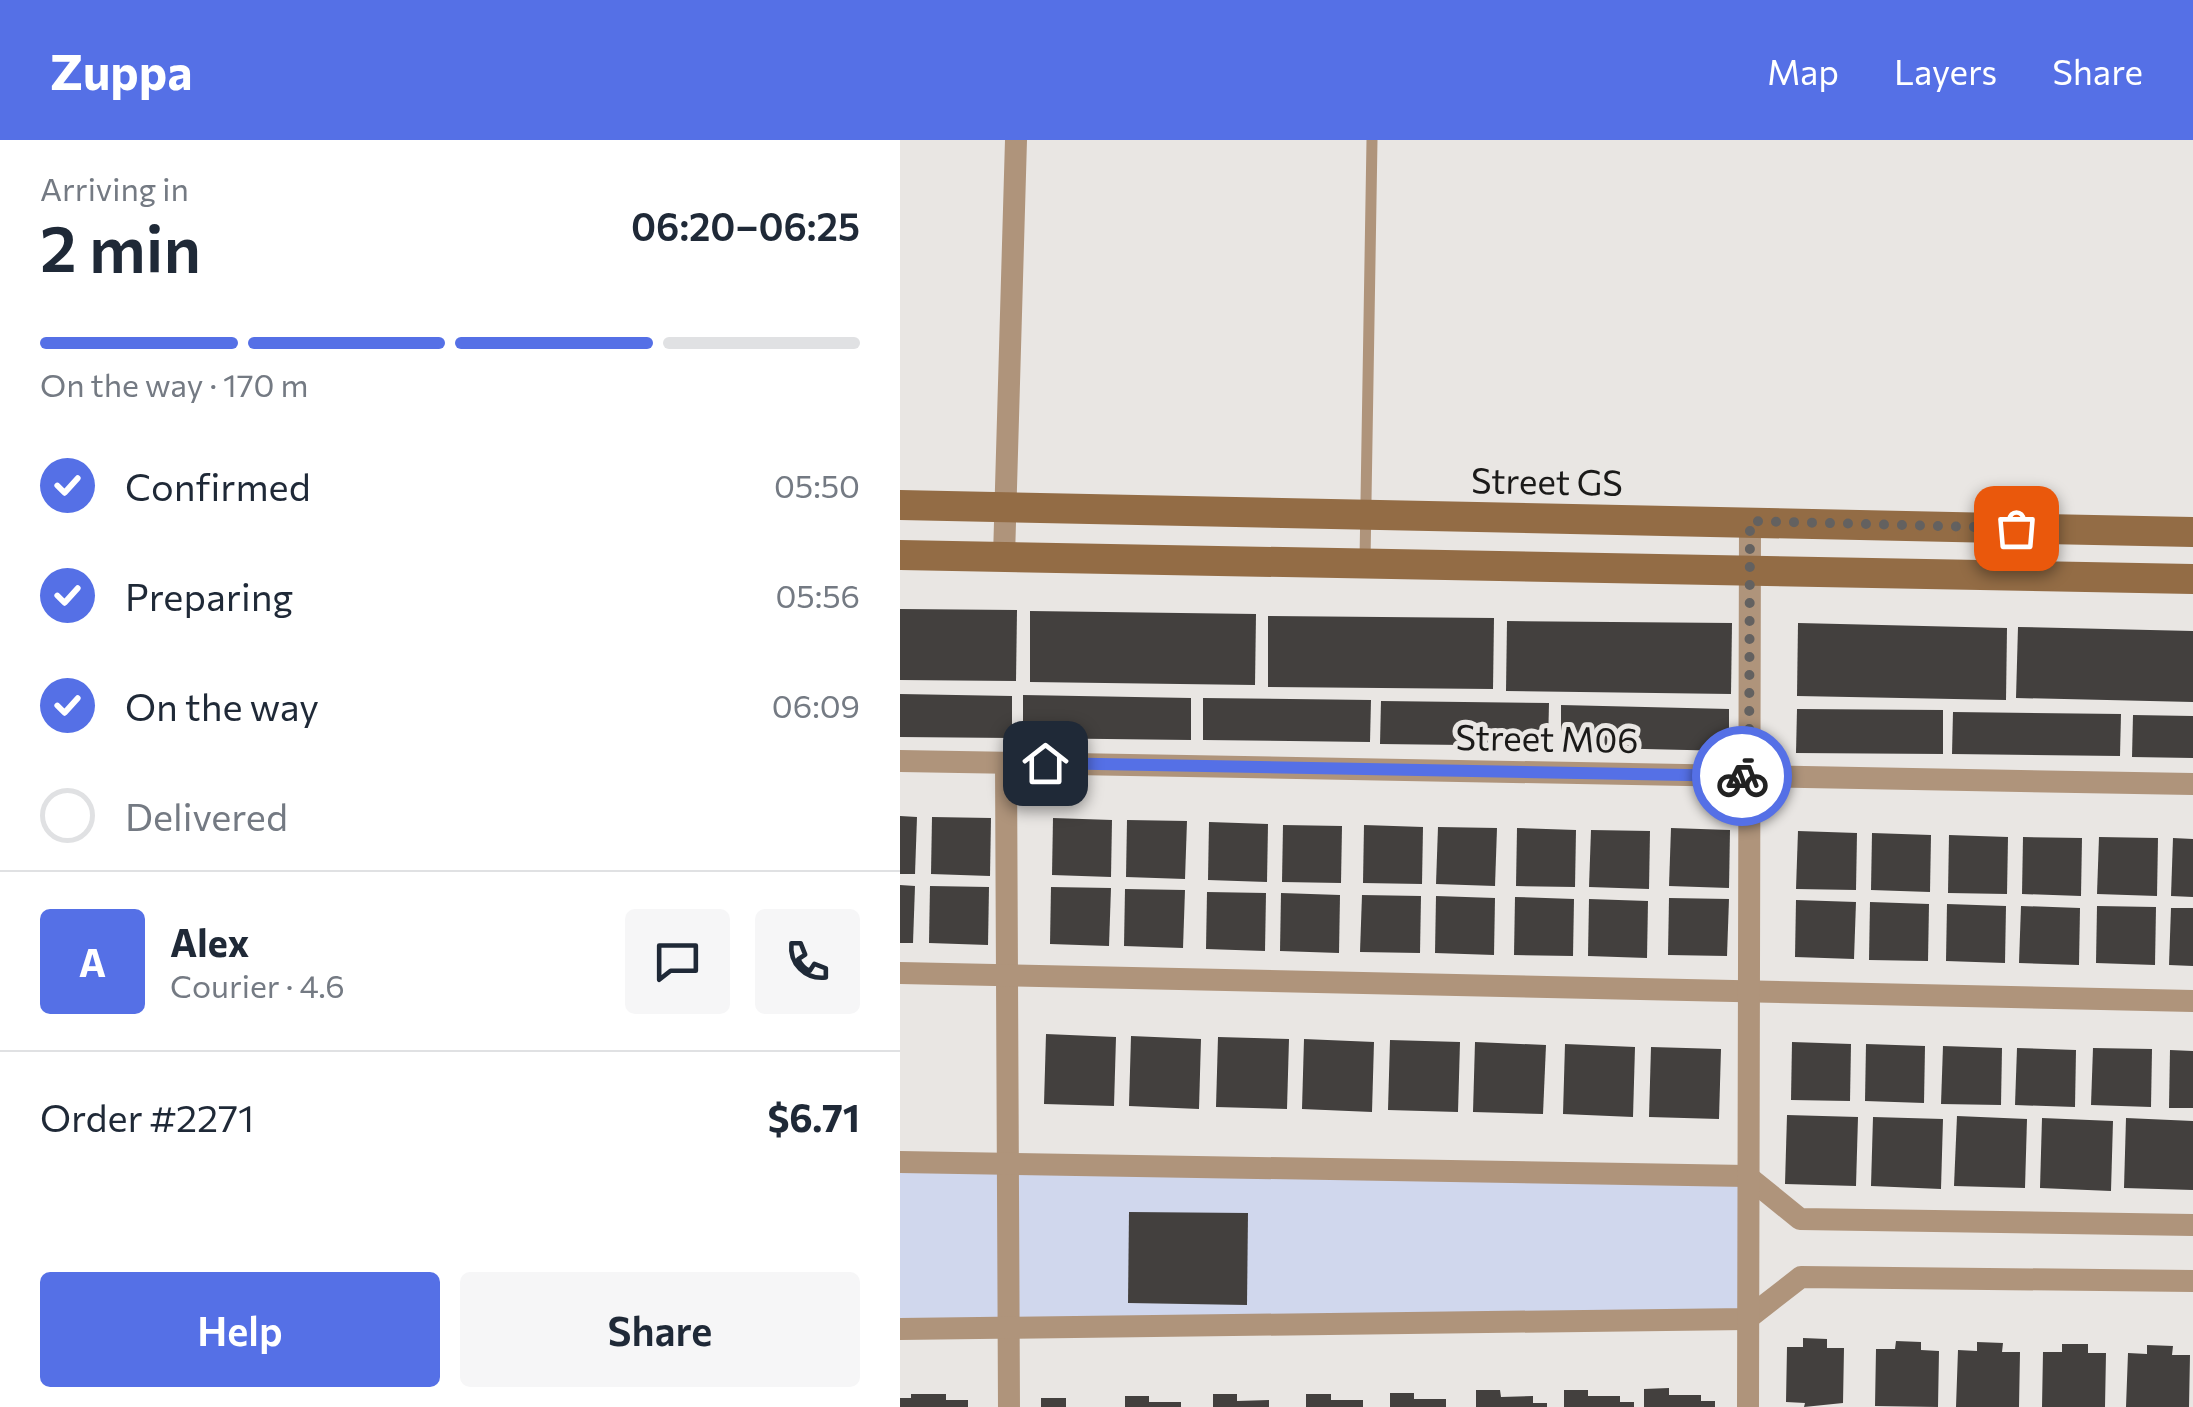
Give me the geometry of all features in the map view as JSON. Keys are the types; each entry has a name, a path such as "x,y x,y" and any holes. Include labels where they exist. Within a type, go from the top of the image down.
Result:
{"street":[{"path":"1004,557 1016,140"},
{"name":"Street GS","path":"900,505 2193,532"},
{"path":"1748,1407 1750,521"},
{"path":"2090,576 2092,530"},
{"path":"900,555 2193,579"},
{"name":"Street M06","path":"900,761 2193,784"},
{"path":"1006,762 1010,1407"},
{"path":"900,973 2193,1002"},
{"path":"900,1162 1748,1176 1800,1218 2193,1226"},
{"path":"900,1329 1747,1320 1801,1277 2193,1280"}],"lane":[{"path":"1364,565 1372,140"}],"shaded area":[{"path":"900,1162 1747,1176 1747,1319 900,1329"}],"building":[{"path":"900,609 1017,610 1016,681 900,680"},
{"path":"1030,611 1256,614 1255,685 1030,682"},
{"path":"1268,616 1494,618 1493,689 1268,687"},
{"path":"1507,621 1732,623 1731,694 1506,691"},
{"path":"1798,623 2007,628 2006,700 1797,696"},
{"path":"2018,627 2193,631 2193,702 2016,698"},
{"path":"900,694 1012,696 1012,738 900,737"},
{"path":"1023,695 1191,698 1191,740 1023,738"},
{"path":"1203,698 1371,700 1370,742 1203,740"},
{"path":"1381,701 1549,703 1548,746 1380,744"},
{"path":"1561,705 1729,709 1729,751 1561,747"},
{"path":"1797,709 1943,710 1943,754 1796,753"},
{"path":"1953,712 2121,714 2120,756 1952,754"},
{"path":"2133,715 2193,716 2193,758 2132,757"},
{"path":"900,816 917,817 915,874 900,874"},
{"path":"932,817 991,818 990,876 931,874"},
{"path":"1053,818 1112,820 1111,877 1052,875"},
{"path":"1127,820 1187,821 1185,879 1126,877"},
{"path":"1209,822 1268,824 1267,882 1208,880"},
{"path":"1283,825 1342,826 1341,883 1282,882"},
{"path":"1364,825 1423,827 1422,884 1363,883"},
{"path":"1438,827 1497,828 1495,886 1436,884"},
{"path":"1517,828 1576,830 1575,887 1516,886"},
{"path":"1671,828 1730,830 1729,888 1669,886"},
{"path":"1591,830 1650,831 1649,889 1589,887"},
{"path":"1798,831 1857,833 1856,890 1796,889"},
{"path":"1872,833 1931,835 1930,892 1871,890"},
{"path":"1949,835 2008,837 2007,894 1948,893"},
{"path":"2023,837 2082,838 2081,896 2022,894"},
{"path":"2099,837 2158,838 2157,896 2097,894"},
{"path":"2173,838 2193,839 2193,897 2171,896"},
{"path":"900,885 915,886 913,943 900,943"},
{"path":"930,886 989,887 988,945 929,943"},
{"path":"1051,887 1111,888 1109,946 1050,944"},
{"path":"1125,889 1185,890 1183,948 1124,946"},
{"path":"1207,892 1266,893 1265,951 1206,949"},
{"path":"1281,893 1340,895 1339,953 1280,951"},
{"path":"1362,895 1421,896 1420,953 1360,952"},
{"path":"1436,896 1495,898 1494,955 1435,953"},
{"path":"1515,897 1574,899 1573,956 1514,955"},
{"path":"1669,898 1729,899 1727,956 1668,955"},
{"path":"1589,899 1648,901 1647,958 1588,956"},
{"path":"1796,900 1856,902 1854,959 1795,957"},
{"path":"1870,902 1929,904 1928,961 1869,960"},
{"path":"1947,904 2006,906 2005,963 1946,961"},
{"path":"2021,906 2080,908 2079,965 2019,963"},
{"path":"2097,906 2156,907 2155,965 2096,963"},
{"path":"2171,908 2193,908 2193,966 2169,965"},
{"path":"1046,1034 1116,1037 1114,1106 1044,1104"},
{"path":"1131,1036 1201,1039 1199,1109 1129,1106"},
{"path":"1218,1037 1289,1039 1287,1109 1216,1107"},
{"path":"1304,1039 1374,1042 1372,1112 1302,1109"},
{"path":"1390,1040 1460,1042 1458,1112 1388,1110"},
{"path":"1475,1042 1546,1045 1543,1114 1473,1112"},
{"path":"1792,1042 1851,1044 1850,1101 1791,1100"},
{"path":"1565,1044 1635,1047 1633,1117 1563,1114"},
{"path":"1866,1044 1925,1046 1924,1103 1865,1101"},
{"path":"1943,1046 2002,1048 2001,1105 1941,1104"},
{"path":"1651,1047 1721,1049 1719,1119 1649,1117"},
{"path":"2017,1048 2076,1050 2075,1107 2015,1105"},
{"path":"2093,1048 2152,1049 2151,1107 2091,1105"},
{"path":"2170,1050 2193,1051 2193,1108 2169,1108"},
{"path":"1787,1115 1858,1117 1856,1186 1785,1184"},
{"path":"1957,1116 2027,1119 2025,1188 1954,1186"},
{"path":"1873,1117 1943,1119 1941,1189 1871,1186"},
{"path":"2042,1118 2113,1121 2111,1191 2040,1188"},
{"path":"2126,1118 2193,1121 2193,1190 2124,1188"},
{"path":"1129,1212 1248,1213 1247,1305 1128,1303"},
{"path":"1803,1338 1827,1339 1827,1348 1844,1348 1843,1403 1804,1407 1805,1403 1786,1402 1787,1347 1803,1347"},
{"path":"1896,1341 1921,1342 1921,1350 1939,1351 1938,1407 1875,1406 1876,1349 1895,1349"},
{"path":"1977,1342 2003,1343 2002,1352 2020,1352 2019,1407 1956,1407 1958,1350 1977,1351"},
{"path":"2062,1344 2088,1344 2088,1353 2106,1353 2105,1407 2042,1407 2043,1352 2062,1352"},
{"path":"2147,1345 2173,1346 2172,1355 2190,1355 2189,1407 2126,1407 2128,1353 2147,1354"},
{"path":"1669,1388 1669,1395 1701,1395 1701,1401 1715,1401 1715,1407 1644,1407 1644,1389"},
{"path":"1476,1390 1500,1390 1501,1397 1533,1396 1533,1403 1547,1403 1547,1407 1476,1407"},
{"path":"1564,1390 1588,1390 1588,1396 1620,1396 1620,1402 1634,1402 1634,1407 1564,1407"},
{"path":"1390,1393 1414,1393 1414,1399 1446,1399 1446,1407 1390,1407"},
{"path":"911,1394 946,1394 946,1400 968,1400 968,1407 900,1407 900,1398 911,1398"},
{"path":"1213,1394 1237,1394 1237,1401 1269,1400 1269,1407 1213,1407"},
{"path":"1306,1394 1331,1394 1331,1400 1363,1400 1363,1407 1306,1407"},
{"path":"1125,1396 1149,1396 1149,1402 1181,1402 1181,1407 1125,1407"},
{"path":"1041,1398 1066,1398 1066,1407 1041,1407"}],"way so far":[{"path":"1742,776 1749,776 1750,521 2016,528"}],"route":[{"path":"1045,763 1742,776"}]}
